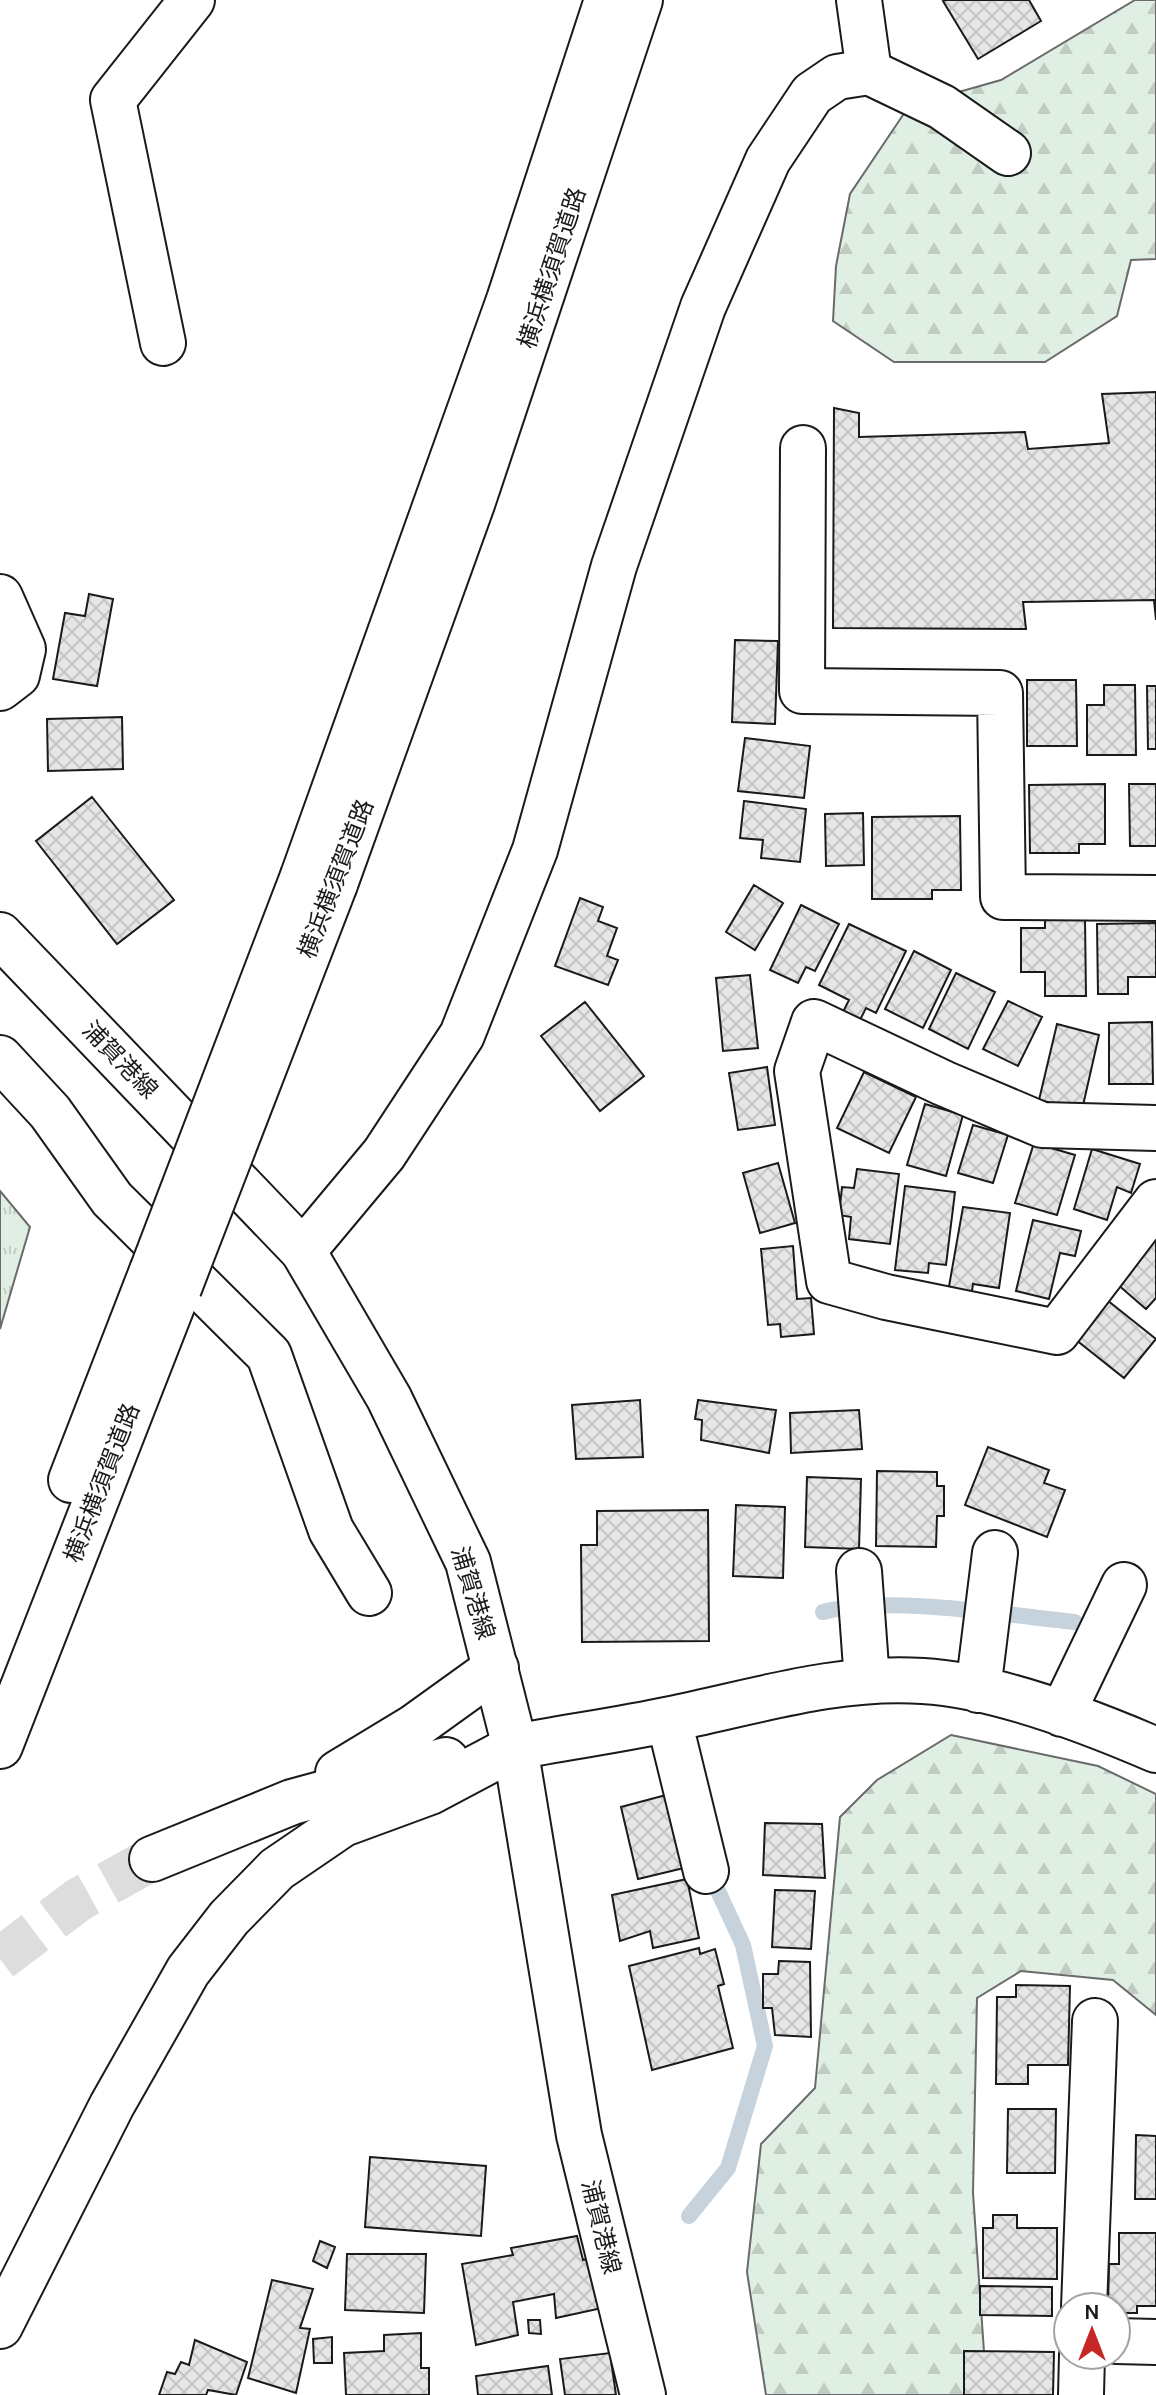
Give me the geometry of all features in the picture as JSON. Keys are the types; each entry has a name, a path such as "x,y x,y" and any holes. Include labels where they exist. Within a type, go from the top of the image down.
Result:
{"main road":[{"path":"163,343 113,100 192,0"},
{"name":"横浜横須賀道路","path":"319,880 607,0"},
{"name":"横浜横須賀道路","path":"0,1746 165,1280 319,880 479,486 640,0"},
{"path":"859,0 869,72"},
{"path":"303,1251 384,1154 462,1035 535,850 614,566 703,307 768,160 812,94 837,77 869,72 942,107 1008,153"},
{"path":"803,448 802,691 1000,693 1003,897 1156,898"},
{"path":"0,597 23,649 17,675 0,688"},
{"name":"浦賀港線","path":"0,935 303,1251 389,1398 468,1562 515,1747 579,2135 643,2395"},
{"path":"1156,1128 1042,1125 943,1083 814,1022 797,1071 829,1281 886,1297 1057,1332 1156,1202"},
{"path":"0,1058 50,1112 112,1199 269,1355 331,1530 369,1593"},
{"name":"横浜横須賀道路","path":"0,1662 165,1280"},
{"path":"978,1690 995,1553"},
{"path":"859,1571 867,1681"},
{"path":"1062,1714 1124,1585"},
{"path":"292,1802 414,1727 496,1668"},
{"path":"152,1859 292,1802 428,1763 669,1720 802,1690 867,1681 925,1681 978,1690 1062,1714 1156,1750"},
{"path":"669,1720 706,1871"},
{"path":"0,2326 112,2105 188,1971 229,1918 277,1869 343,1824 430,1792 515,1747"},
{"path":"1085,2291 1095,2021"},
{"path":"1132,2341 1156,2342"},
{"path":"1081,2395 1082,2371"}],"green space":[{"path":"1135,0 1156,0 1156,259 1131,260 1117,316 1045,362 894,362 833,321 836,266 850,194 909,106 1001,80"},
{"path":"0,1191 30,1227 0,1329"},
{"path":"951,1735 1098,1766 1156,1794 1156,2015 1113,1980 1021,1971 977,1998 973,2193 987,2395 766,2395 747,2272 761,2144 815,2088 840,1817 877,1780"}],"building":[{"path":"1029,0 1041,21 978,59 943,1"},
{"path":"1156,392 1156,620 1154,600 1023,602 1026,629 833,628 834,408 859,413 859,437 1025,432 1028,449 1109,443 1102,394"},
{"path":"89,594 113,599 97,686 53,679 65,613 85,616"},
{"path":"735,640 778,641 775,724 732,722"},
{"path":"1027,680 1076,680 1077,746 1027,746"},
{"path":"1104,685 1135,685 1136,755 1087,755 1087,705 1104,705"},
{"path":"1147,686 1156,686 1156,749 1148,749"},
{"path":"122,717 123,769 48,771 47,719"},
{"path":"745,738 810,746 804,798 738,791"},
{"path":"1105,784 1105,844 1079,844 1079,853 1030,853 1029,785"},
{"path":"1129,784 1156,784 1156,846 1130,846"},
{"path":"92,797 174,900 117,944 36,841"},
{"path":"744,801 806,809 800,862 761,858 763,840 740,838"},
{"path":"863,813 864,865 826,866 825,814"},
{"path":"960,816 961,890 932,890 932,899 872,899 872,817"},
{"path":"754,885 783,903 755,950 726,932"},
{"path":"580,898 603,907 598,921 617,928 607,956 618,960 608,985 555,966"},
{"path":"801,905 839,924 815,971 806,967 798,983 770,970"},
{"path":"1045,918 1085,918 1086,996 1045,996 1045,972 1021,972 1021,928 1045,928"},
{"path":"1156,923 1156,977 1128,977 1128,994 1098,994 1097,924"},
{"path":"849,924 906,951 876,1013 866,1008 860,1020 843,1012 849,1000 819,985"},
{"path":"914,951 951,970 923,1028 885,1009"},
{"path":"956,973 995,992 968,1049 929,1029"},
{"path":"750,975 758,1048 723,1051 716,978"},
{"path":"1008,1001 1042,1017 1018,1066 983,1049"},
{"path":"585,1002 644,1076 600,1111 541,1036"},
{"path":"1152,1022 1153,1084 1109,1084 1109,1023"},
{"path":"1057,1024 1099,1035 1082,1110 1039,1100"},
{"path":"767,1067 775,1125 738,1130 729,1073"},
{"path":"864,1072 916,1097 889,1153 837,1128"},
{"path":"925,1104 963,1115 946,1176 907,1165"},
{"path":"973,1125 1008,1135 993,1183 958,1173"},
{"path":"1034,1143 1075,1155 1057,1215 1015,1203"},
{"path":"1092,1149 1140,1164 1131,1193 1117,1187 1107,1220 1074,1209"},
{"path":"778,1163 795,1223 760,1233 743,1173"},
{"path":"857,1169 899,1174 890,1244 849,1239 851,1217 839,1215 842,1187 854,1188"},
{"path":"905,1186 955,1192 946,1265 929,1263 928,1273 895,1270"},
{"path":"963,1207 1010,1213 999,1288 973,1284 971,1297 948,1292"},
{"path":"1033,1220 1081,1231 1075,1256 1060,1253 1049,1299 1016,1291"},
{"path":"1156,1236 1156,1298 1146,1309 1117,1284"},
{"path":"793,1246 797,1299 811,1298 814,1334 781,1337 780,1324 768,1325 761,1249"},
{"path":"1107,1300 1156,1339 1124,1378 1075,1339"},
{"path":"640,1400 643,1457 576,1459 572,1405"},
{"path":"698,1400 776,1410 769,1453 701,1440 702,1420 695,1419"},
{"path":"859,1410 862,1449 791,1453 790,1413"},
{"path":"988,1447 1049,1470 1044,1483 1065,1490 1047,1537 965,1505"},
{"path":"877,1471 937,1472 937,1486 944,1486 944,1516 937,1516 936,1547 876,1546"},
{"path":"807,1477 861,1479 859,1549 805,1547"},
{"path":"736,1505 785,1507 783,1578 733,1576"},
{"path":"708,1510 709,1641 582,1642 581,1545 597,1545 597,1511"},
{"path":"666,1795 684,1868 638,1879 621,1807"},
{"path":"765,1823 822,1824 825,1878 763,1875"},
{"path":"687,1879 699,1938 653,1948 650,1931 620,1941 612,1895"},
{"path":"775,1890 815,1891 811,1949 772,1947"},
{"path":"699,1948 700,1954 715,1949 724,1984 718,1986 733,2048 652,2070 629,1966"},
{"path":"779,1961 810,1962 811,2037 775,2035 772,2008 763,2008 763,1974 778,1974"},
{"path":"1016,1985 1070,1986 1068,2065 1028,2065 1028,2084 996,2084 997,1997 1016,1997"},
{"path":"1008,2109 1056,2109 1055,2173 1007,2173"},
{"path":"1136,2135 1156,2136 1156,2199 1135,2199"},
{"path":"370,2157 486,2166 481,2236 365,2227"},
{"path":"993,2215 1017,2215 1017,2228 1057,2228 1057,2279 983,2278 983,2228 993,2228"},
{"path":"1119,2233 1156,2233 1156,2306 1137,2306 1137,2313 1132,2313 1132,2291 1108,2291 1109,2264 1119,2264"},
{"path":"577,2236 583,2260 592,2258 602,2308 556,2318 554,2294 513,2302 518,2335 476,2345 462,2264 513,2255 511,2248"},
{"path":"320,2241 335,2247 327,2268 313,2261"},
{"path":"347,2254 426,2254 424,2313 345,2310"},
{"path":"272,2280 313,2289 300,2328 310,2329 296,2393 248,2378"},
{"path":"980,2286 1052,2287 1052,2316 980,2315"},
{"path":"528,2320 540,2320 541,2334 529,2333"},
{"path":"421,2333 421,2368 429,2368 429,2395 346,2395 344,2353 384,2351 384,2335"},
{"path":"332,2337 332,2363 314,2363 313,2339"},
{"path":"195,2340 247,2362 236,2395 208,2390 206,2395 159,2395 167,2372 175,2374 181,2362 189,2365"},
{"path":"964,2351 1052,2352 1053,2395 964,2395"},
{"path":"610,2353 616,2395 565,2395 560,2359"},
{"path":"548,2366 552,2395 478,2395 476,2376"}],"waterway":[{"path":"823,1612 850,1607 914,1606 1075,1622"},
{"path":"689,2216 728,2168 765,2046 743,1945 718,1891"}],"tunnel":[{"path":"0,1959 78,1900 152,1859"}]}
